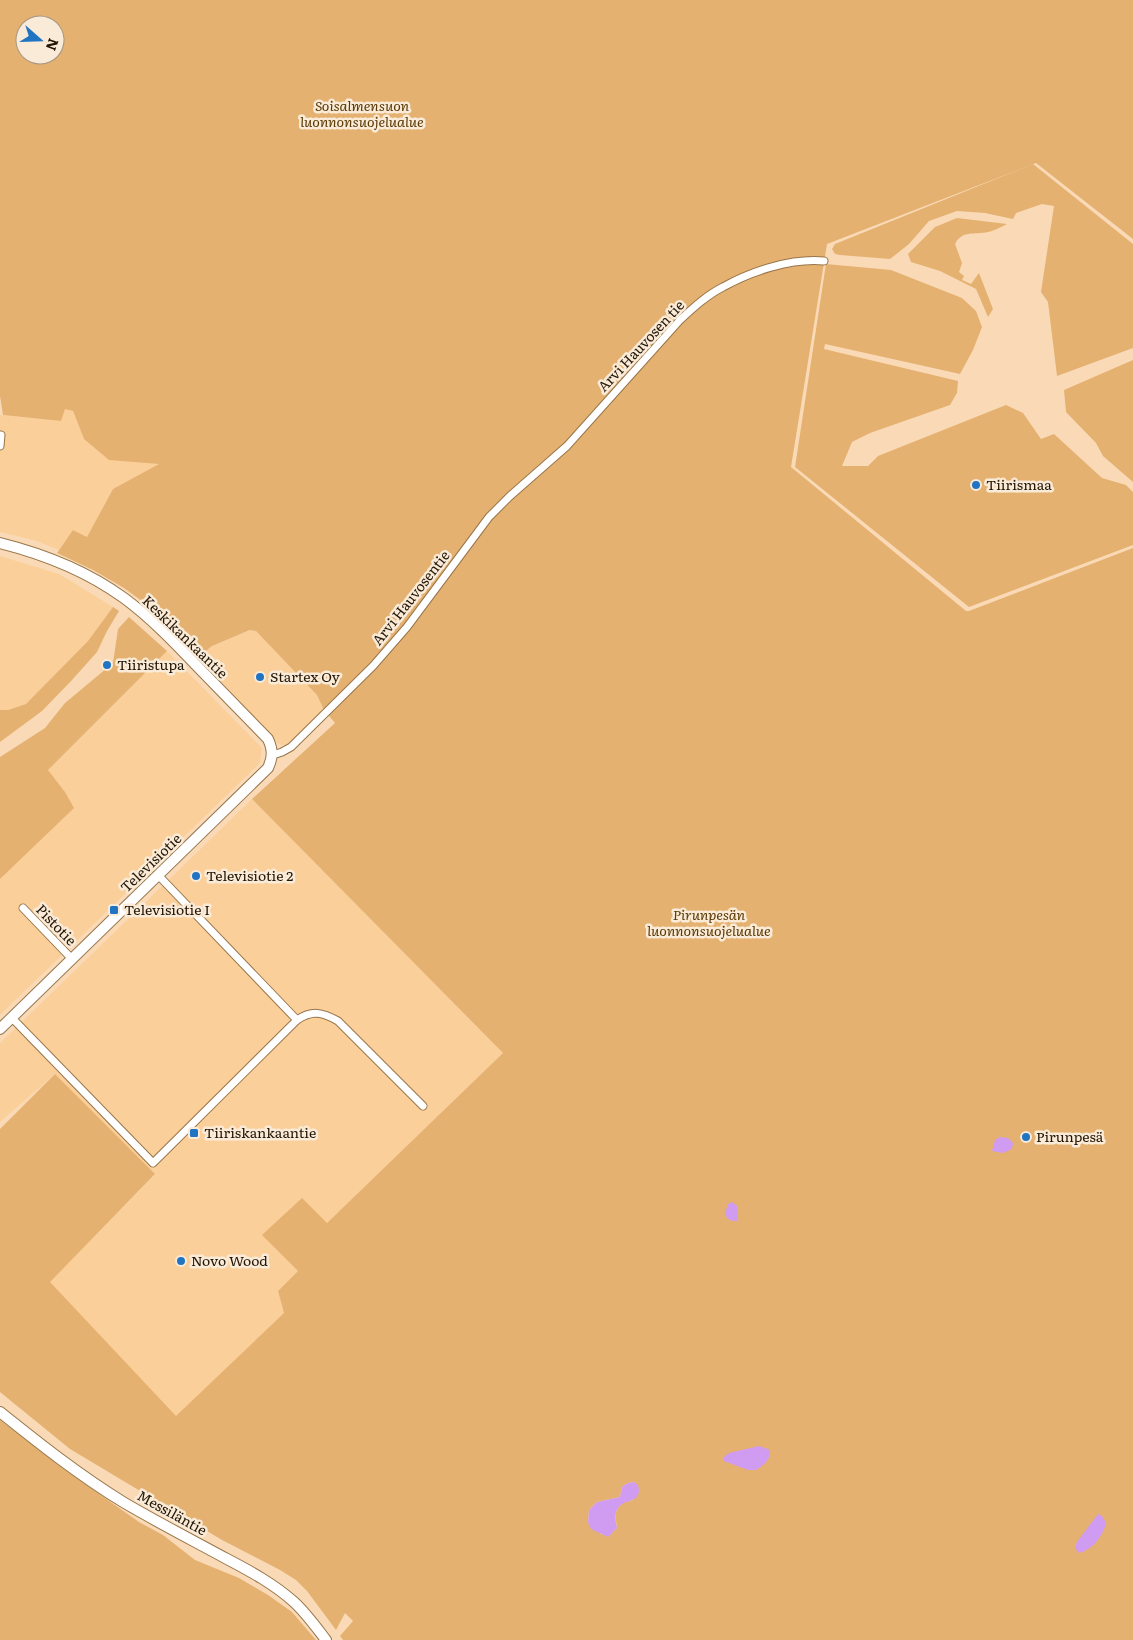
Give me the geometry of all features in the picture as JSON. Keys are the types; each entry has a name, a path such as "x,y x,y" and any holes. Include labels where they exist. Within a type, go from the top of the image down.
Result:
{"street":[{"name":"Arvi Hauvosen tie","path":"563,450 680,320 698,304 722,287 756,272 783,265 808,261 824,261"},
{"path":"0,446 1,435"},
{"name":"Arvi Hauvosentie","path":"272,755 291,747 373,666 407,628 489,517 563,450"},
{"name":"Keskikankaantie","path":"0,543 28,550 75,569 140,610 165,633 268,739 272,748 272,755"},
{"name":"Televisiotie","path":"0,1029 268,768 272,755"},
{"path":"158,875 298,1020"},
{"name":"Pistotie","path":"23,908 72,959"},
{"path":"12,1018 153,1162 298,1020 307,1014 330,1017 338,1021 424,1106"},
{"name":"Messiläntie","path":"0,1412 67,1464 108,1492 253,1573 276,1588 310,1618 326,1640"}],"shaded area":[{"path":"65,408 73,411 84,439 160,464 113,489 87,537 73,530 59,550 37,541 0,532 0,415 61,421"},
{"path":"0,556 59,574 113,607 88,641 26,704 8,710 0,710"},
{"path":"251,630 256,631 317,695 324,710 293,742 287,745 281,745 276,742 199,657 212,646"},
{"path":"167,651 262,748 260,763 0,1015 0,879 73,808 65,792 48,770"},
{"path":"252,799 503,1053 327,1223 263,1235 298,1271 278,1291 284,1313 176,1417 49,1282 155,1175 55,1074 0,1122 0,1043"},
{"path":"1000,1137 1008,1138 1013,1143 1012,1149 1003,1153 992,1151 995,1140"},
{"path":"732,1202 737,1206 737,1221 729,1220 725,1214 728,1204"},
{"path":"759,1446 770,1450 770,1454 766,1462 756,1470 748,1470 724,1461 724,1457 729,1453"},
{"path":"634,1482 638,1485 639,1493 632,1500 617,1509 617,1528 608,1537 591,1529 588,1522 589,1510 597,1502 620,1497 622,1487"},
{"path":"1098,1514 1102,1516 1106,1523 1102,1533 1092,1546 1079,1553 1075,1548 1077,1542"}],"green space":[{"path":"0,0 1133,0 1133,239 1036,163 827,244 791,467 966,611 1133,548 1133,1640 343,1640 340,1636 353,1621 345,1613 336,1630 307,1591 296,1580 222,1540 70,1449 0,1392 0,1129 55,1074 155,1174 50,1282 176,1416 284,1313 278,1291 298,1271 262,1235 302,1198 327,1223 503,1053 252,799 335,723 324,710 317,695 256,631 250,630 212,646 199,657 165,618 124,588 93,570 57,553 73,530 87,537 113,489 159,464 109,460 84,439 73,411 65,409 61,421 3,415 0,396","holes":["635,1482 633,1500 622,1503 619,1506 616,1513 617,1528 608,1536 601,1534 588,1522 589,1510 597,1502 620,1497 622,1487 628,1483"]},
{"path":"1033,164 1133,244 1133,348 1057,376 1048,302 1041,292 1054,206 1042,204 1016,213 1013,219 985,213 957,211 929,221 909,244 890,259 840,255 835,254 832,249 835,244"},
{"path":"957,218 1007,224 998,229 983,233 965,235 955,244 962,263 959,272 964,276 962,280 971,284 979,273 993,309 988,317 976,289 940,271 911,262 908,254 935,227"},
{"path":"826,264 891,270 962,298 976,311 982,327 973,350 960,374 825,344 824,349 958,381 957,393 950,405 870,433 852,442 842,466 868,466 878,456 1006,405 1023,413 1041,439 1054,434 1102,478 1126,485 1133,492 1133,545 969,607 795,467"},
{"path":"1133,360 1133,482 1103,456 1096,443 1066,412 1064,390"},
{"path":"113,607 119,611 97,652 42,711 0,742 0,710 8,710 26,704 88,641"},
{"path":"129,617 167,651 48,770 65,792 74,808 0,879 0,757 45,728 65,703 113,663 118,629"},
{"path":"0,1420 65,1470 139,1522 163,1535 195,1560 239,1578 268,1595 292,1612 316,1640 0,1640"}],"place":[{"name":"Tiirismaa","path":"976,485"},
{"name":"Tiiristupa","path":"107,665"},
{"name":"Startex Oy","path":"260,677"},
{"name":"Televisiotie 2","path":"196,876"},
{"name":"Televisiotie I","path":"114,910"},
{"name":"Tiiriskankaantie","path":"194,1133"},
{"name":"Pirunpesä","path":"1026,1137"},
{"name":"Novo Wood","path":"181,1261"}],"park label":[{"name":"Soisalmensuon luonnonsuojelualue","path":"362,114"},
{"name":"Pirunpesän luonnonsuojelualue","path":"709,924"}]}
